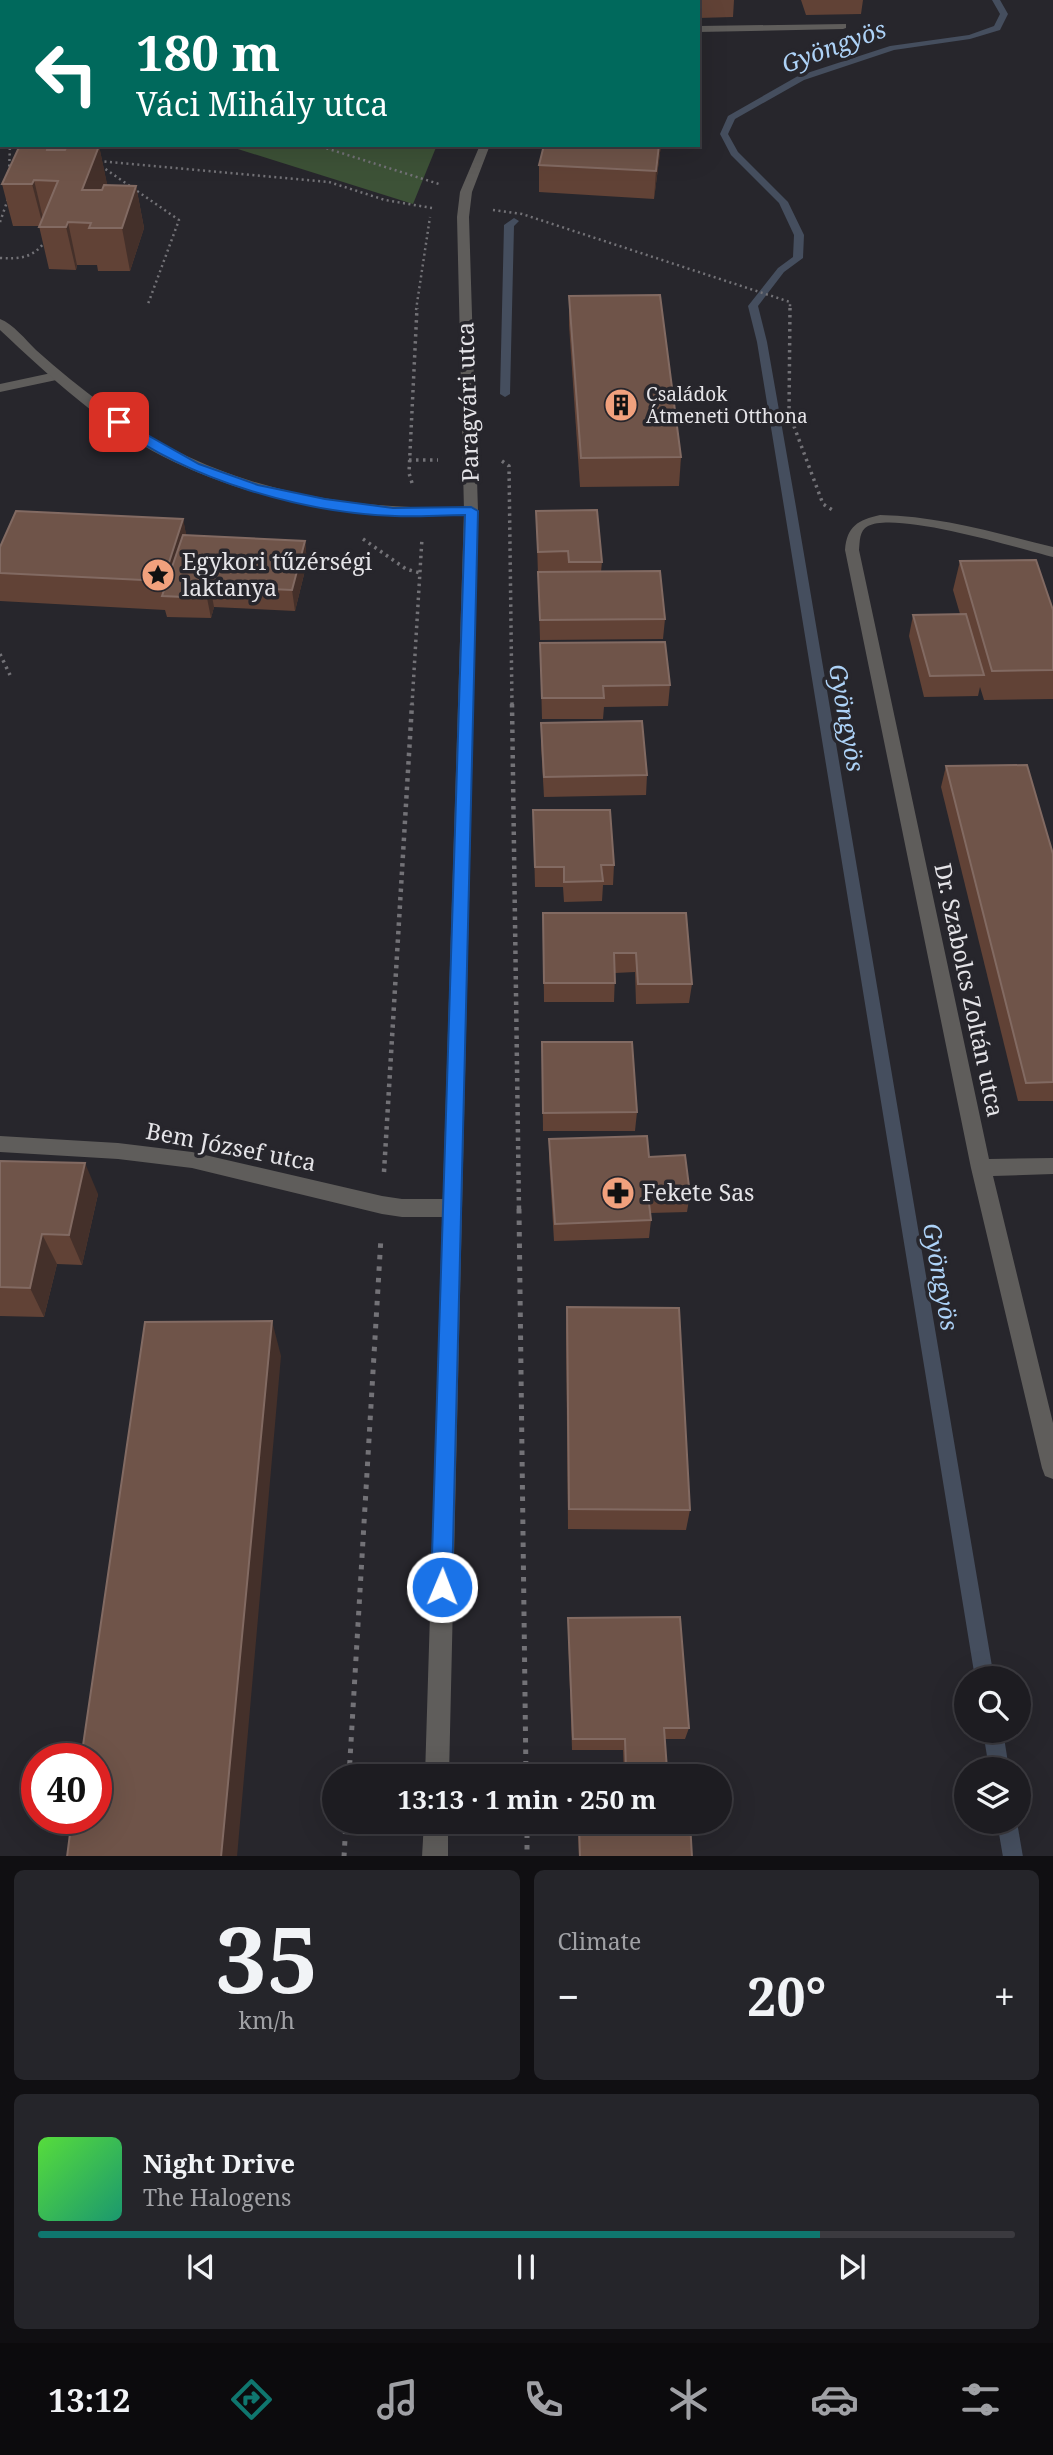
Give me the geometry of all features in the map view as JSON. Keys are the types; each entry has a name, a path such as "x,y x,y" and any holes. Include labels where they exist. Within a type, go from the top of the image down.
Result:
{"street":[{"path":"700,29 843,26"},
{"name":"Paragvári utca","path":"437,1764 471,511 463,217 466,192 484,147"},
{"path":"0,323 56,376 140,438 195,467 255,488 325,503 393,512 471,511"},
{"path":"0,388 56,376"},
{"path":"864,523 889,518 914,520 1053,552"},
{"name":"Dr. Szabolcs Zoltán utca","path":"864,523 853,535 852,550 981,1168 1053,1468"},
{"name":"Bem József utca","path":"0,1144 118,1151 192,1160 382,1205 402,1208 451,1208"},
{"path":"981,1168 1053,1166"},
{"path":"435,1856 436,1834"}],"path":[{"path":"9,180 10,147"},
{"path":"64,147 82,155"},
{"path":"322,147 439,184 435,196"},
{"path":"148,304 179,220 93,160 329,182 385,200 432,208 415,319 409,474 412,483"},
{"path":"0,222 8,203 9,192"},
{"path":"487,209 522,214 782,297 792,305 789,413 823,504 830,510 864,523"},
{"path":"0,258 25,260 38,254 46,240"},
{"path":"410,460 431,460"},
{"path":"509,467 526,1764"},
{"path":"372,544 406,569 420,573"},
{"path":"384,1165 421,559"},
{"path":"0,654 10,675"},
{"path":"349,1764 381,1236"},
{"path":"344,1856 345,1834"},
{"path":"527,1834 527,1856"}],"green space":[{"path":"231,147 436,147 413,204"}],"building":[{"path":"19,147 65,150 66,147 99,147 82,190 102,190 104,185 136,186 122,228 89,228 91,223 68,222 66,227 39,227 58,181 34,180 32,184 2,184"},
{"path":"544,147 659,147 656,171 539,165"},
{"name":"Családok Átmeneti Otthona","path":"660,295 681,457 581,458 569,296"},
{"path":"597,510 602,562 569,562 568,551 538,552 536,511"},
{"path":"16,511 183,519 163,581 0,573 0,547"},
{"path":"183,535 305,541 292,590 210,586 207,598 162,596"},
{"path":"1036,560 1053,610 1053,670 992,671 960,561"},
{"path":"660,571 665,619 540,620 538,572"},
{"path":"966,614 984,675 930,676 913,615"},
{"path":"665,642 670,685 603,686 604,698 542,698 540,643"},
{"path":"642,721 647,775 544,777 541,723"},
{"path":"1027,765 1053,854 1053,1082 1026,1083 946,766"},
{"path":"533,810 610,810 614,865 601,865 603,881 564,882 564,867 535,867"},
{"path":"543,913 686,913 692,984 638,984 636,953 614,953 615,983 544,983"},
{"path":"542,1042 632,1042 637,1112 543,1113"},
{"name":"Fekete Sas","path":"647,1136 649,1157 685,1155 690,1194 648,1195 651,1220 555,1224 549,1139"},
{"path":"0,1161 85,1163 69,1235 42,1234 30,1288 0,1287"},
{"path":"567,1307 679,1308 690,1510 569,1509"},
{"path":"272,1321 221,1856 67,1856 70,1834 112,1834 112,1743 83,1743 145,1322"},
{"path":"680,1617 689,1728 664,1728 667,1764 626,1764 625,1739 573,1739 568,1618"},
{"path":"579,1834 691,1834 692,1856 580,1856"}],"waterway":[{"name":"Gyöngyös","path":"982,1666 790,507 762,342 753,306 781,270 798,258 799,235 783,202 734,153 724,134 731,118 801,78 893,48 970,37 997,28 1004,14 996,0"},
{"path":"505,394 509,225 514,221"},
{"name":"Gyöngyös","path":"995,1743 997,1757"},
{"name":"Gyöngyös","path":"1009,1834 1013,1856"}],"place":[{"name":"Családok Átmeneti Otthona","path":"621,405"},
{"name":"Egykori tűzérségi laktanya","path":"158,575"},
{"name":"Fekete Sas","path":"618,1193"}],"route":[{"path":"119,422 140,438 195,467 255,488 325,503 393,512 471,511 442,1587"}]}
